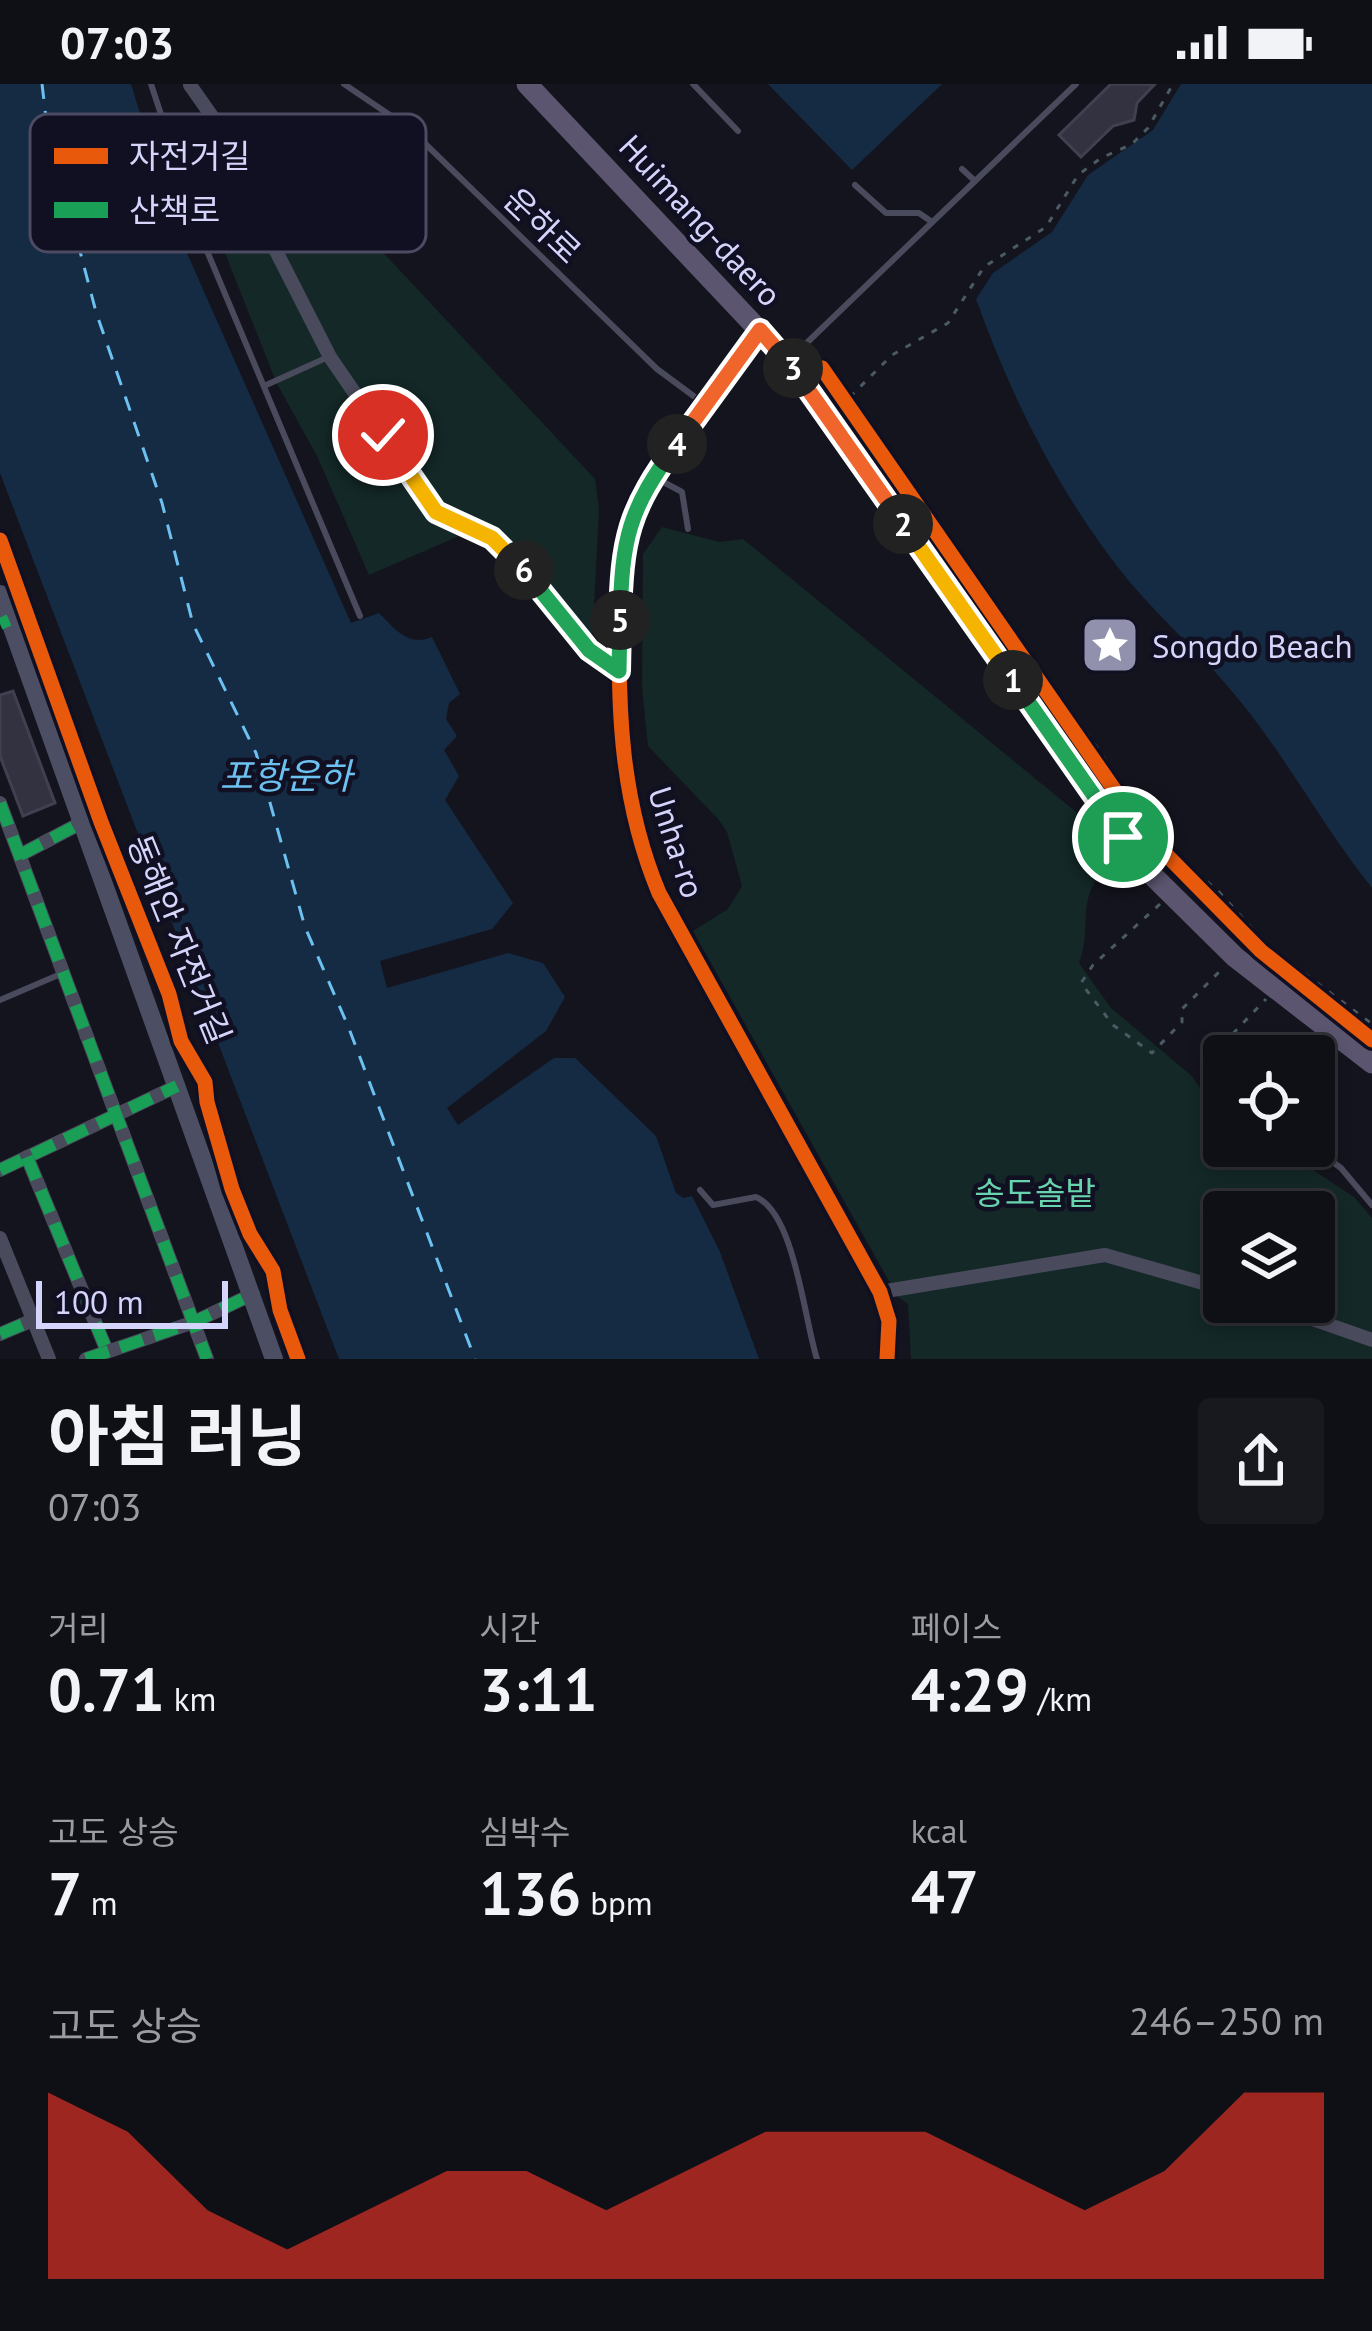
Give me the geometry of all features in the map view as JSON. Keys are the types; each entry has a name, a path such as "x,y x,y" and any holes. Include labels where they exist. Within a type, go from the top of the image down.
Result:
{"main road":[{"name":"Huimang-daero","path":"532,86 788,361 1123,837 1170,895 1235,957 1372,1063"}],"street":[{"path":"190,85 210,114"},
{"path":"277,252 330,357 436,512 499,543 589,650 619,671"},
{"name":"Unha-ro","path":"760,330 634,508 626,538 619,671 625,778 658,893 880,1292 889,1321 888,1358"},
{"path":"0,594 4,621 83,822 274,1359"},
{"path":"0,803 207,1359"},
{"path":"20,855 83,822"},
{"path":"0,1170 177,1086"},
{"path":"27,1157 106,1351"},
{"path":"0,1238 49,1359"},
{"path":"880,1292 1105,1255 1203,1283"},
{"path":"86,1359 194,1322 253,1294"},
{"path":"0,1334 33,1319"},
{"path":"1324,1323 1372,1340"}],"lane":[{"path":"151,84 161,114"},
{"name":"운하로","path":"344,84 388,114"},
{"path":"693,84 738,131"},
{"path":"788,361 1076,84"},
{"name":"운하로","path":"426,145 670,382 706,405"},
{"path":"962,169 975,181"},
{"path":"855,185 886,213 919,213 932,222"},
{"path":"207,252 360,616"},
{"path":"263,386 330,357"},
{"path":"653,476 682,492 688,529"},
{"path":"0,1000 64,973"},
{"path":"1335,1164 1372,1205"},
{"path":"700,1190 713,1205 756,1197 774,1211 789,1248 817,1359"}],"path":[{"path":"848,398 892,356 948,323 984,267 1046,227 1078,175 1141,136 1173,84"},
{"path":"819,360 1103,756 1145,828 1219,892 1269,947 1372,1024"},
{"path":"819,360 1143,831 1261,951 1372,1040"},
{"path":"1170,895 1085,975 1082,983 1113,1025 1152,1053 1182,1022 1181,1010 1235,957"},
{"path":"1232,1035 1276,989"}],"green space":[{"path":"225,252 383,252 595,479 599,509 592,645 518,550 487,524 369,575 317,456 277,384"},
{"name":"송도솔밭","path":"662,527 719,542 743,539 1076,812 1100,873 1086,907 1079,963 1111,1008 1192,1076 1203,1093 1203,1167 1309,1167 1354,1197 1372,1218 1372,1359 911,1359 908,1304 898,1297 693,931 728,909 742,886 727,832 719,820 648,746 642,688 643,554"}],"water":[{"name":"포항운하","path":"0,84 131,84 140,114 30,114 30,252 186,252 351,623 379,613 409,638 432,637 460,694 449,703 446,719 457,736 444,750 459,776 445,800 513,903 492,929 380,961 387,988 508,953 543,963 565,997 546,1031 447,1108 458,1125 554,1058 575,1058 656,1136 676,1193 683,1198 692,1196 720,1252 759,1359 339,1359 0,473"},
{"path":"768,84 942,84 852,170"},
{"path":"1181,84 1372,84 1372,888 1240,701 1103,548 1022,410 976,299 993,273 1052,232 1088,175 1153,130"}],"building":[{"path":"1111,84 1155,84 1137,103 1134,120 1113,126 1081,157 1059,135"},
{"path":"13,691 55,803 23,816 0,756 0,695"}],"ferry route":[{"path":"42,84 46,114"},
{"path":"80,252 162,503 193,624 256,753 305,927 348,1026 475,1359"}],"marked path":[{"path":"0,624 9,620"},
{"path":"0,803 207,1359"},
{"path":"20,855 83,822"},
{"path":"0,1170 177,1086"},
{"path":"27,1157 107,1351"},
{"path":"86,1359 194,1322 253,1294"},
{"path":"0,1334 33,1320"}],"cycle path":[{"path":"760,330 659,463 629,523 622,561 619,648 624,755 636,824 659,893 880,1292 889,1321 887,1359"},
{"path":"822,368 1143,831 1261,951 1372,1040"},
{"name":"동해안 자전거길","path":"0,540 101,822 169,994 181,1041 205,1082 232,1189 250,1234 273,1271 280,1310 298,1359"}],"place":[{"name":"Songdo Beach","path":"1110,645"}],"route":[{"path":"383,435 436,512 499,543 589,650 619,671 623,552 634,508 760,330 798,374 1123,837"}]}
